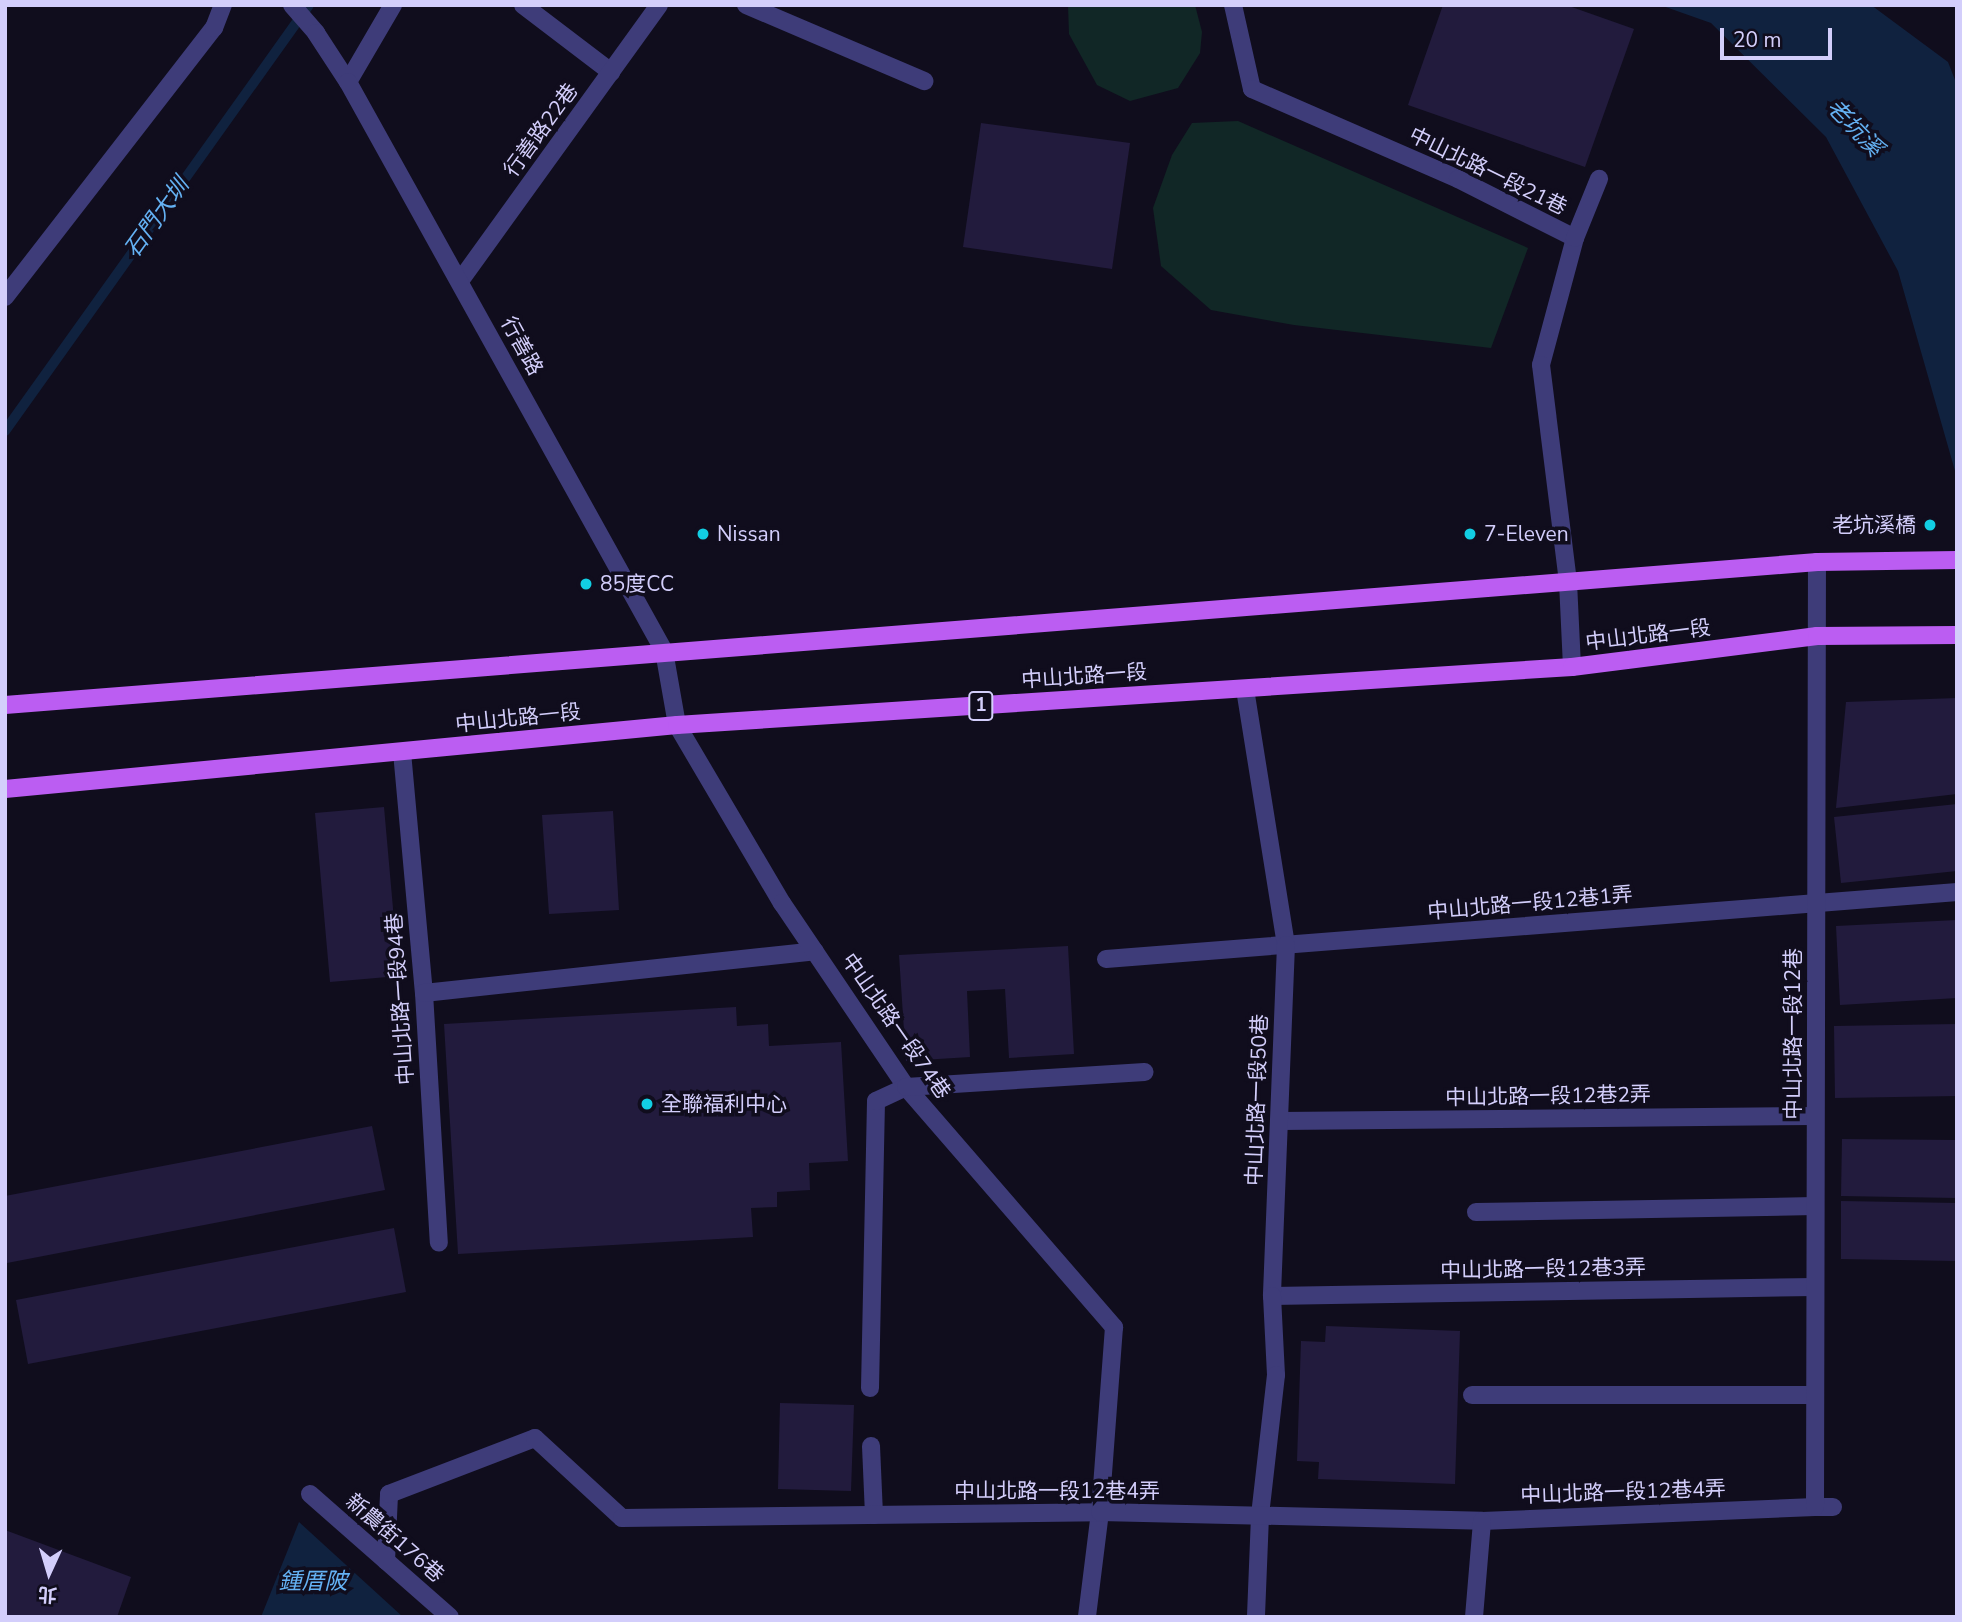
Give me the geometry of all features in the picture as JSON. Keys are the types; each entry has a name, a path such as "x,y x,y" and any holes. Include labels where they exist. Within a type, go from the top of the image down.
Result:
{"main road":[{"path":"5,705 1817,562 1957,560"},
{"name":"中山北路一段","path":"5,789 677,725 1572,667 1817,636 1957,635"}],"street":[{"path":"5,297 214,29 223,5"},
{"name":"行善路","path":"292,5 316,33 348,82 664,651 677,725"},
{"path":"348,82 393,5"},
{"path":"523,5 611,72"},
{"name":"行善路22巷","path":"460,281 659,5"},
{"path":"747,5 924,81"},
{"name":"中山北路一段21巷","path":"1233,5 1252,89 1458,179 1575,238 1541,365 1568,582 1572,667"},
{"path":"1575,238 1599,179"},
{"name":"中山北路一段12巷","path":"1815,1507 1817,562"},
{"name":"中山北路一段50巷","path":"1244,688 1286,945 1272,1296 1276,1375 1260,1516 1256,1617"},
{"name":"中山北路一段74巷","path":"677,725 782,903 906,1087 1114,1327 1100,1512"},
{"name":"中山北路一段94巷","path":"402,752 424,993 439,1242"},
{"name":"中山北路一段12巷1弄","path":"1106,959 1957,892"},
{"path":"424,993 815,951"},
{"path":"870,1388 876,1101 906,1087 1145,1072"},
{"name":"中山北路一段12巷2弄","path":"1280,1121 1815,1116"},
{"path":"1476,1212 1815,1206"},
{"name":"中山北路一段12巷3弄","path":"1272,1296 1815,1287"},
{"path":"1472,1395 1815,1395"},
{"name":"中山北路一段12巷4弄","path":"386,1561 389,1494 535,1438 622,1518 1100,1512 1482,1521 1833,1507"},
{"path":"871,1446 874,1515"},
{"name":"新農街176巷","path":"310,1494 450,1617"},
{"path":"1087,1617 1100,1512"},
{"path":"1474,1617 1482,1521"}],"green space":[{"path":"1068,5 1195,5 1202,32 1200,53 1178,88 1130,101 1097,85 1069,34"},
{"path":"1238,121 1528,248 1491,348 1294,325 1211,310 1161,266 1153,208 1172,155 1192,123"}],"water":[{"name":"老坑溪","path":"1660,5 1871,5 1948,62 1957,85 1957,478 1898,271 1826,137 1711,23"},
{"name":"鍾厝陂","path":"299,1522 403,1617 261,1617"}],"building":[{"path":"1443,5 1566,5 1634,29 1585,167 1408,105"},
{"path":"981,123 1130,143 1112,269 963,247"},
{"path":"1957,698 1957,794 1836,808 1846,702"},
{"path":"1957,804 1957,871 1841,883 1834,817"},
{"path":"384,807 399,976 330,982 315,813"},
{"path":"613,811 619,910 549,914 542,815"},
{"path":"1957,920 1957,998 1840,1005 1836,926"},
{"path":"1068,946 1074,1054 1009,1058 1005,989 967,991 970,1057 906,1061 899,955"},
{"name":"全聯福利中心","path":"736,1007 737,1026 768,1024 769,1046 841,1042 848,1161 809,1163 810,1190 777,1192 777,1207 751,1208 753,1237 458,1254 444,1024"},
{"path":"1957,1024 1957,1096 1835,1098 1834,1026"},
{"path":"372,1126 385,1190 7,1263 5,1196"},
{"path":"1842,1139 1957,1140 1957,1198 1841,1196"},
{"path":"1841,1201 1957,1203 1957,1261 1841,1259"},
{"path":"394,1228 406,1292 28,1364 16,1300"},
{"path":"1326,1326 1460,1331 1455,1484 1318,1479 1319,1462 1297,1461 1301,1341 1325,1342"},
{"path":"780,1403 854,1405 851,1491 778,1489"},
{"path":"5,1530 131,1577 117,1617 5,1617"}],"waterway":[{"name":"石門大圳","path":"5,431 309,5"}],"place":[{"name":"老坑溪橋","path":"1930,525"},
{"name":"Nissan","path":"703,534"},
{"name":"7-Eleven","path":"1470,534"},
{"name":"85度CC","path":"586,584"},
{"name":"全聯福利中心","path":"647,1104"}]}
